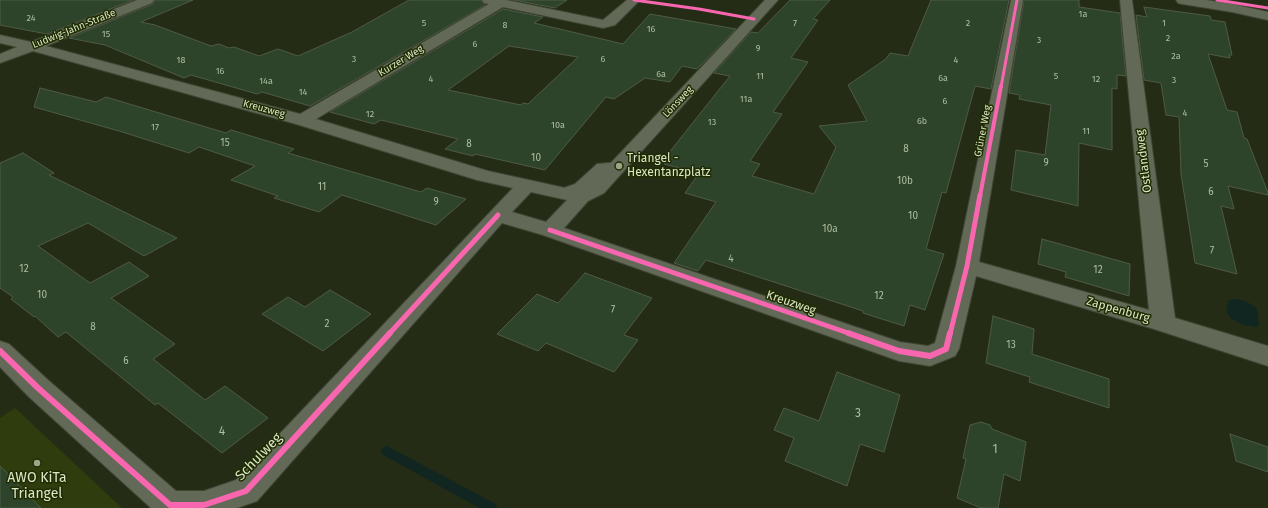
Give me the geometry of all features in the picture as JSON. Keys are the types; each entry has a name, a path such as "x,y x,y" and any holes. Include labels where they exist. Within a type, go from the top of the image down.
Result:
{"street":[{"name":"Ludwig-Jahn-Straße","path":"0,59 148,0"},
{"path":"494,1 603,29 634,0"},
{"name":"Lönsweg","path":"550,230 572,195 597,189 772,0"},
{"name":"Grüner Weg","path":"967,266 1017,0"},
{"name":"Ostlandweg","path":"1126,0 1163,322"},
{"path":"1182,0 1232,8 1268,16"},
{"name":"Kurzer Weg","path":"302,120 494,1"},
{"name":"Kreuzweg","path":"0,39 32,46 302,120 484,176 572,195"},
{"name":"Schulweg","path":"0,351 38,388 170,504 204,505 246,491 526,186"},
{"path":"498,215 550,230"},
{"name":"Kreuzweg","path":"550,230 899,351 930,356 946,349 967,266"},
{"name":"Zappenburg","path":"967,266 1163,322 1268,356"}],"shaded area":[{"name":"AWO KiTa Triangel","path":"15,408 122,508 0,508 0,418"}],"water":[{"path":"1229,300 1243,300 1256,307 1259,326 1243,325 1230,318 1226,310 1228,302"}],"building":[{"path":"0,0 133,0 47,34 0,25"},
{"path":"155,0 193,0 141,22 155,25 211,46 219,44 229,48 234,47 259,56 278,49 298,56 352,32 409,0 481,0 485,5 310,106 262,92 257,94 191,75 184,78 105,45 69,38 153,4"},
{"path":"513,0 567,0 555,8"},
{"path":"790,0 830,0 813,19 818,20 791,58 808,62 773,112 782,114 750,161 760,164 752,176 814,194 836,147 819,126 867,121 848,85 886,59 890,53 908,56 931,0 1009,0 991,89 975,86 946,193 942,192 926,249 944,254 925,310 910,305 904,326 863,313 863,311 706,260 698,271 674,263 716,202 685,193 699,173 664,164 667,160 664,159 730,76 714,73 751,32 758,33"},
{"path":"1024,0 1079,0 1079,7 1120,13 1126,76 1117,75 1117,89 1112,88 1112,150 1079,143 1078,206 1011,190 1016,150 1045,155 1051,105 1019,99 1020,95 1009,93"},
{"path":"1144,7 1210,16 1211,20 1225,22 1232,55 1229,55 1230,58 1208,54 1227,110 1237,112 1244,138 1247,139 1268,193 1268,195 1228,186 1234,209 1221,206 1237,274 1195,263 1181,174 1179,117 1166,115 1161,83 1144,80 1136,15 1147,17"},
{"path":"503,9 543,17 534,23 623,44 650,14 736,29 697,69 682,66 670,82 645,78 614,99 606,97 545,170 475,154 473,156 445,149 458,139 381,120 374,124 330,112","holes":["509,46 578,57 528,104 523,103 521,105 448,90"]},
{"path":"40,88 96,102 106,97 226,133 231,130 294,149 288,153 421,192 427,188 466,199 436,225 342,195 319,212 274,198 278,196 231,180 255,166 199,147 189,153 34,107"},
{"path":"23,153 54,173 49,175 177,238 144,256 88,223 38,246 90,283 129,262 149,276 111,298 175,344 153,359 205,400 225,386 268,418 222,453 158,403 155,405 66,332 58,337 35,316 34,317 11,299 13,297 0,288 0,163"},
{"path":"1042,239 1130,264 1129,296 1065,277 1066,272 1038,264"},
{"path":"585,273 652,298 624,335 638,340 614,372 546,343 538,351 497,334 537,294 558,303"},
{"path":"330,290 371,314 323,351 262,314 288,297 305,307"},
{"path":"993,316 1034,329 1032,354 1109,379 1109,408 1029,382 1030,377 986,363"},
{"path":"837,372 900,395 884,452 860,444 847,486 785,461 794,438 774,430 784,408 819,421"},
{"path":"981,422 990,425 992,429 1026,442 1020,481 1004,474 998,508 981,508 957,498 966,459 963,458 970,425"},
{"path":"1230,434 1268,447 1268,472 1236,461"},
{"path":"0,466 41,508 0,508"}],"waterway":[{"path":"387,451 491,508"}],"cycle path":[{"path":"634,0 699,9 754,19"},
{"path":"550,230 899,351 930,356 946,349 967,266 1017,0"},
{"path":"1217,0 1268,8"},
{"path":"0,351 38,388 170,505 204,505 246,491 498,215"}],"place":[{"name":"Triangel - Hexentanzplatz","path":"619,166"},
{"name":"AWO KiTa Triangel","path":"37,463"}]}
